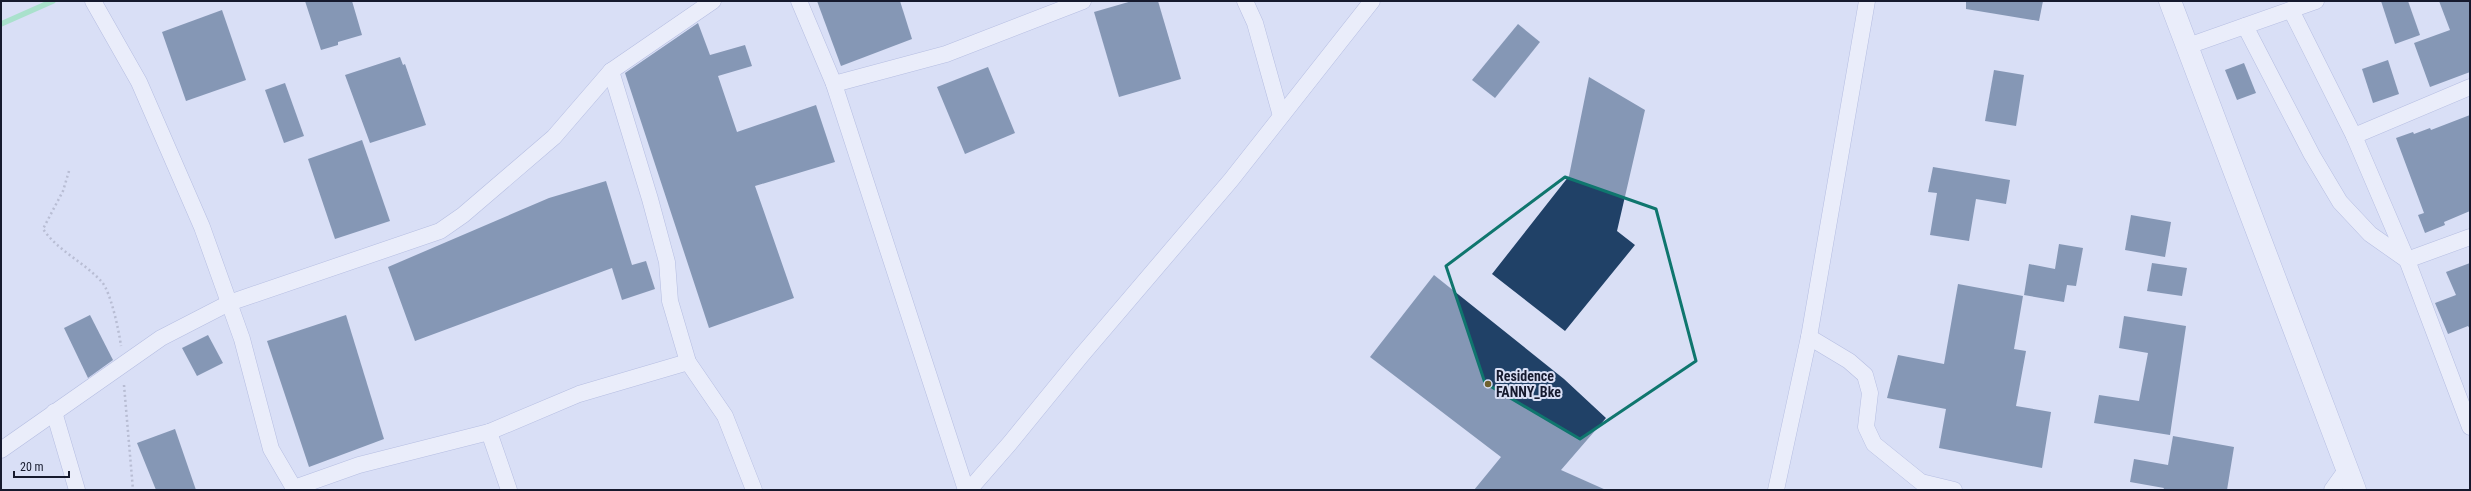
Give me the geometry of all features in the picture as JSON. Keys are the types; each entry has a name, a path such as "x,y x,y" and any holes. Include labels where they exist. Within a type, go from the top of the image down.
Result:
{"main road":[{"path":"2170,1 2355,490"}],"street":[{"path":"93,1 139,82 202,227 242,339 270,449 294,489 359,465 489,432 580,394 688,362"},
{"path":"1,450 161,338 229,303 440,231 463,214 554,137 611,71 713,1"},
{"path":"799,1 834,84 968,490 1010,443 1081,356 1231,180 1372,1"},
{"path":"834,84 946,54 1083,1"},
{"path":"1245,1 1255,23 1281,116"},
{"path":"1776,490 1809,337 1867,1"},
{"path":"2188,46 2316,1"},
{"path":"2291,10 2354,136 2407,260 2464,387 2470,427"},
{"path":"2245,26 2312,155 2340,202 2370,234 2407,260"},
{"path":"611,71 650,199 667,262 670,301 688,362 725,416 754,490"},
{"path":"2354,136 2470,87"},
{"path":"2407,260 2470,237"},
{"path":"1809,337 1849,361 1865,375 1870,393 1866,427 1874,444 1921,482 1954,490"},
{"path":"54,412 77,490"},
{"path":"489,432 509,490"},
{"path":"2332,490 2348,470"}],"path":[{"path":"69,171 63,191 43,229 53,243 64,249 103,283 118,325 123,366 133,490"}],"highlighted area":[{"path":"1565,177 1656,209 1696,361 1580,439 1485,383 1446,266"}],"building":[{"path":"305,1 352,1 362,35 338,42 338,45 321,50"},
{"path":"817,1 900,1 912,39 841,66"},
{"path":"1132,1 1158,1 1181,79 1119,97 1094,12"},
{"path":"1966,1 2043,1 2039,21 1966,9"},
{"path":"2381,1 2408,1 2420,35 2395,44"},
{"path":"2439,1 2470,1 2470,72 2430,87 2414,43 2450,30"},
{"path":"222,10 246,80 186,101 162,32"},
{"path":"698,23 710,55 745,45 752,66 718,76 737,132 816,105 835,162 755,186 794,298 709,328 625,73"},
{"path":"1518,24 1540,42 1495,98 1472,80"},
{"path":"400,57 403,65 405,64 426,125 370,143 345,75"},
{"path":"2388,60 2399,94 2373,103 2362,69"},
{"path":"2244,63 2256,93 2237,100 2225,70"},
{"path":"988,67 1015,133 965,154 937,87"},
{"path":"1994,70 2024,75 2016,126 1985,121"},
{"path":"1589,77 1645,110 1617,231 1635,245 1565,331 1492,274 1569,176"},
{"path":"285,83 304,136 284,143 265,90"},
{"path":"2470,115 2470,211 2444,222 2445,225 2425,233 2418,215 2424,213 2396,138 2413,132 2414,134 2430,128 2431,130"},
{"path":"362,140 390,221 335,239 308,159"},
{"path":"1933,167 2010,180 2006,204 1976,199 1969,241 1930,235 1937,193 1928,192"},
{"path":"606,181 632,265 646,261 655,289 622,300 612,268 415,341 388,267 549,198"},
{"path":"2131,215 2171,222 2165,257 2125,250"},
{"path":"2059,244 2083,248 2076,286 2067,285 2064,302 2024,295 2029,264 2055,269"},
{"path":"2152,263 2187,268 2182,296 2147,291"},
{"path":"2470,263 2470,329 2468,326 2448,334 2435,303 2456,295 2446,272"},
{"path":"1434,275 1564,379 1606,418 1561,470 1606,490 1474,490 1501,457 1370,357"},
{"path":"1958,284 2023,296 2014,349 2026,351 2016,406 2051,412 2042,468 1939,448 1946,409 1887,398 1898,355 1944,364"},
{"path":"90,315 113,360 88,378 64,328"},
{"path":"346,315 384,439 309,467 267,341"},
{"path":"2124,316 2186,326 2170,435 2094,423 2099,395 2139,401 2148,353 2119,348"},
{"path":"208,335 223,363 197,376 182,348"},
{"path":"175,429 196,490 156,490 137,443"},
{"path":"2173,436 2234,447 2227,490 2163,490 2164,488 2130,482 2134,459 2168,465"}],"waterway":[{"path":"1,24 53,1"}],"place":[{"name":"Residence FANNY_Bke","path":"1488,384"}]}
